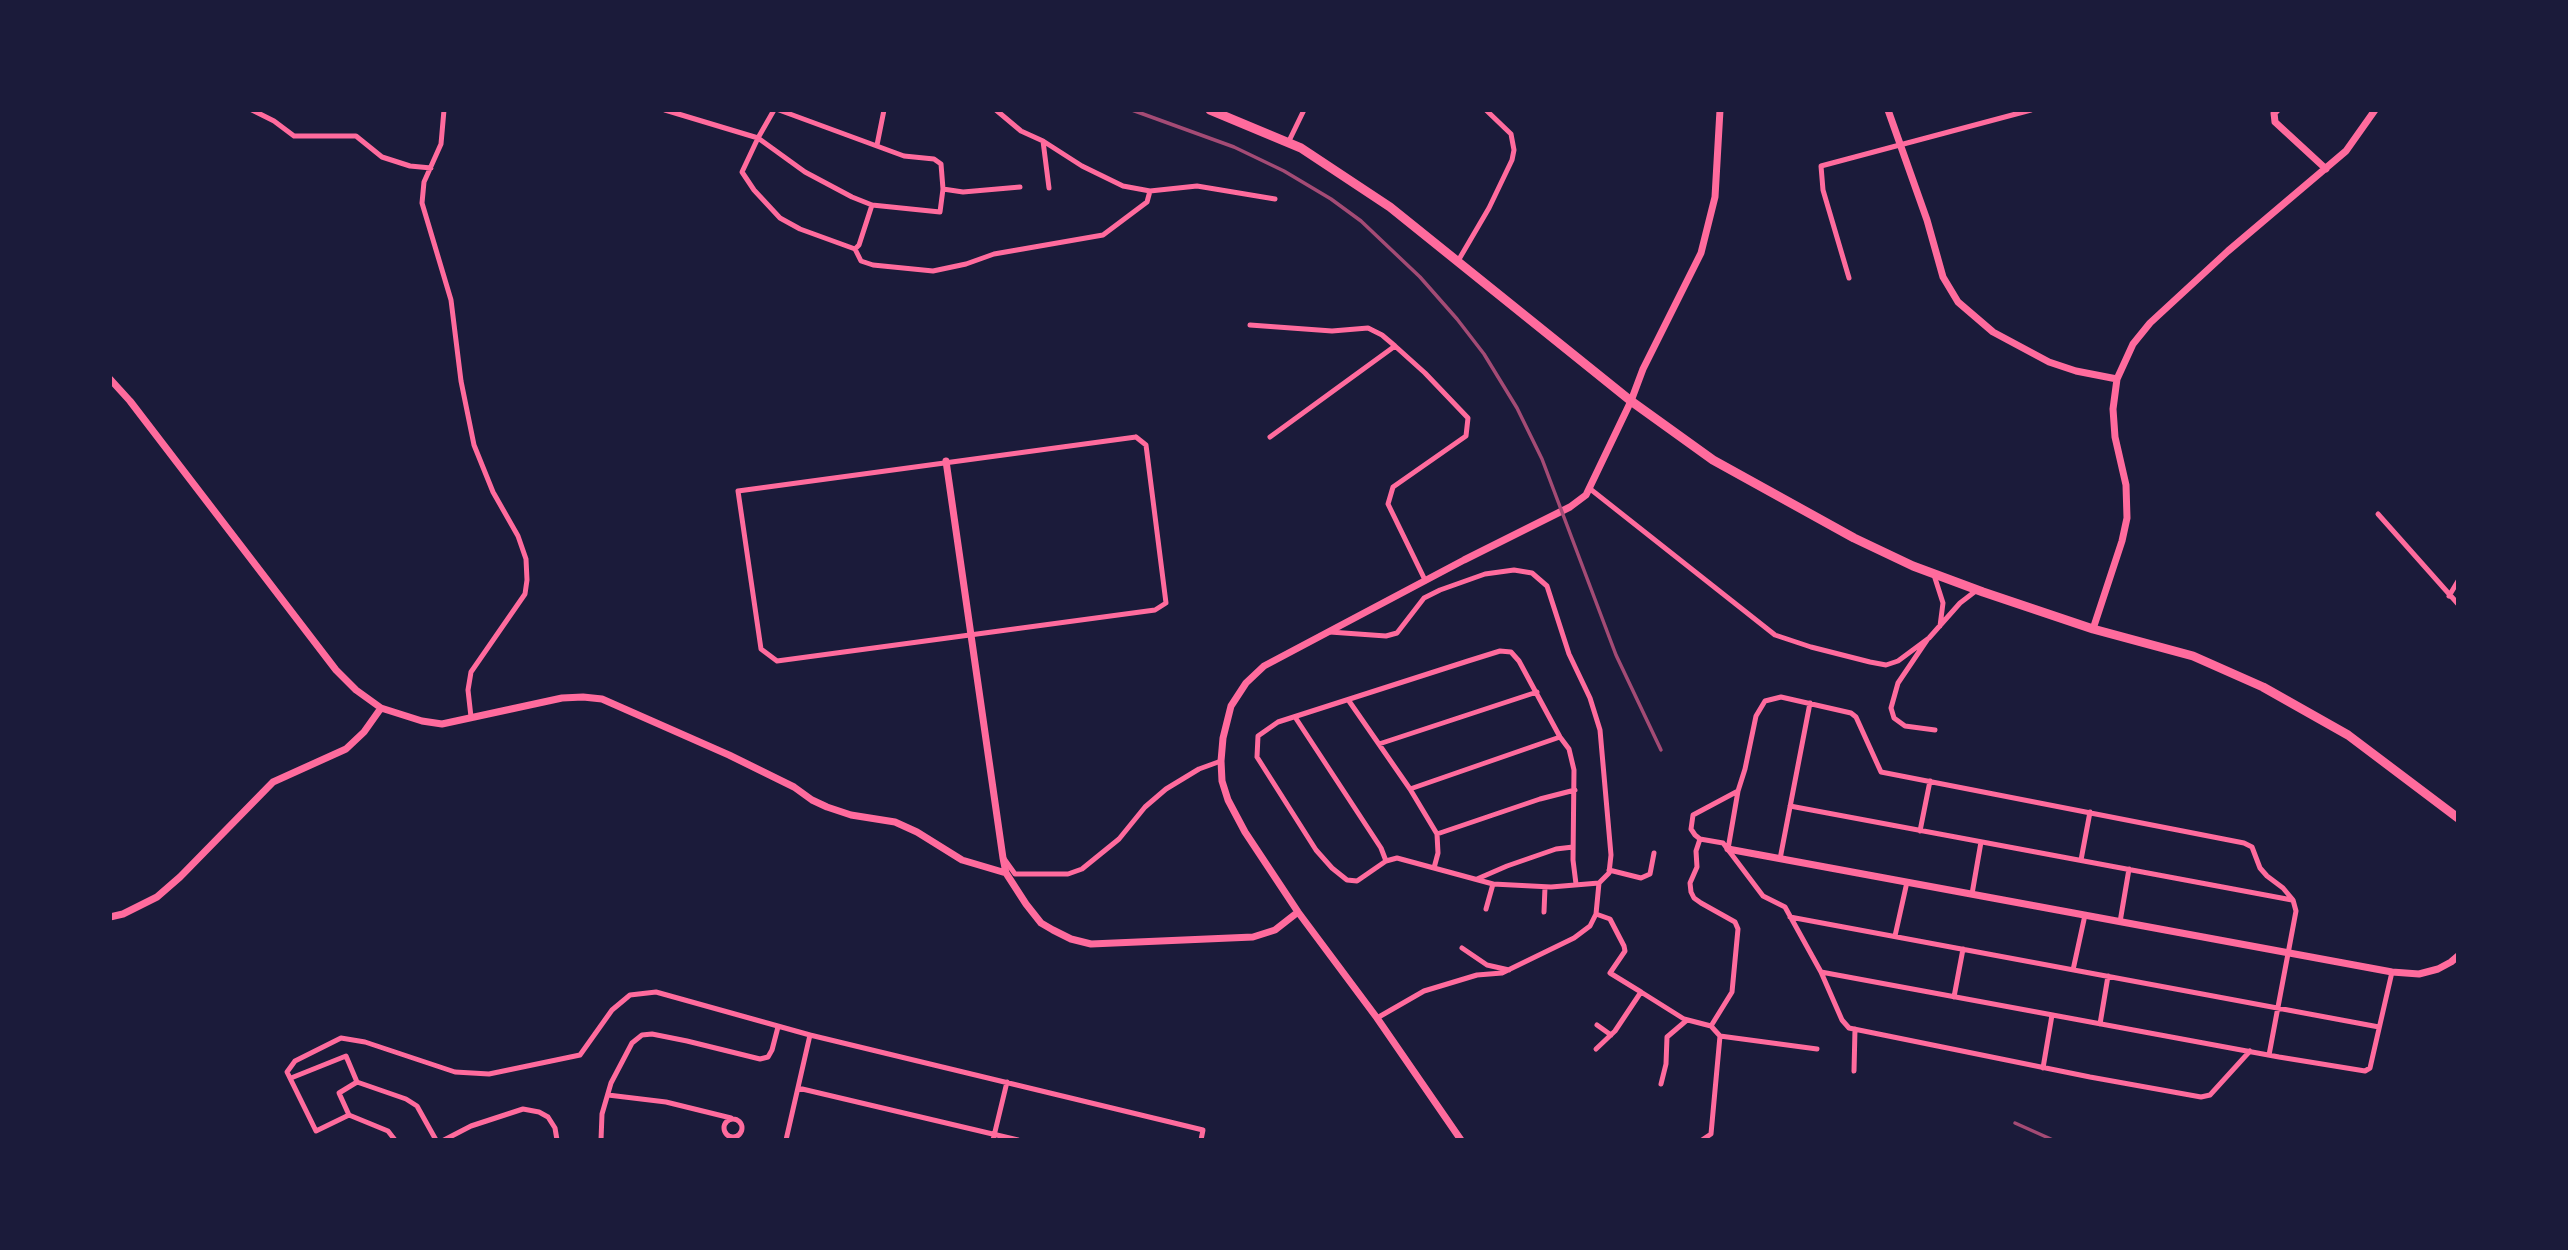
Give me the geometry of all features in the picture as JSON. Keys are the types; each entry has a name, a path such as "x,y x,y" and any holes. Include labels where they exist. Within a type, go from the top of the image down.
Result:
{"highway":[{"path":"1210,110 1301,148 1390,207 1631,401 1713,460 1854,538 1934,574 2093,629 2193,656 2263,687 2348,734 2458,818"}],"street":[{"path":"252,110 274,121 294,136 356,136 382,157 410,166 431,168"},
{"path":"444,110 441,144 424,182 422,203 451,300 461,381 474,445 493,492 518,536 526,559 527,580 525,594 471,672 468,690 471,718"},
{"path":"665,110 758,138 805,172 872,205 940,212 943,189 941,164 934,159 904,156 776,110 758,138 742,172 780,218 800,229 855,249 861,261 873,265 933,271 966,264 993,254 1102,235 1147,202 1150,191"},
{"path":"877,145 884,110"},
{"path":"996,110 1021,131 1122,186 1150,191 1197,186 1275,200"},
{"path":"1288,143 1304,110"},
{"path":"1458,261 1489,208 1512,160 1514,150 1511,134 1486,110"},
{"path":"1461,1140 1377,1018 1298,912 1245,832 1228,800 1222,781 1221,761 1223,738 1231,706 1246,683 1264,666 1570,507 1586,495 1631,401 1643,369 1701,253 1715,197 1720,110"},
{"path":"1888,110 1927,220 1943,278 1958,302 1993,332 2049,362 2076,372 2116,379"},
{"path":"1849,278 1823,190 1821,166 2031,110"},
{"path":"2277,110 2274,113 2275,122 2326,169"},
{"path":"2093,629 2127,518 2126,485 2113,426 2116,379 2133,344 2150,323 2228,251 2346,151 2375,110"},
{"path":"1043,141 1049,188"},
{"path":"943,189 963,192 1020,187"},
{"path":"855,249 859,245 872,205"},
{"path":"1250,325 1332,331 1368,328 1395,346 1468,418 1466,436 1393,487 1388,504 1425,580"},
{"path":"1269,437 1395,346"},
{"path":"110,379 130,401 337,670 356,690 381,708 414,719 442,723 562,698 602,699 729,755 794,787 827,807 851,815 895,822 917,832 962,860 1006,873"},
{"path":"1136,437 1146,445 1166,603 1155,610 971,634 777,661 761,649 758,637 738,491 1136,437"},
{"path":"946,461 1003,858 1006,873 1016,891 1041,923 1071,939 1091,944 1252,937 1275,930 1298,912"},
{"path":"1589,488 1774,635 1886,665 1898,662 1929,638"},
{"path":"2378,514 2458,604"},
{"path":"1327,631 1386,636 1397,633 1424,598 1462,581 1514,570 1532,573 1548,586 1569,654 1590,698 1600,730 1611,855 1609,870 1599,883 1596,914 1590,926 1574,938 1509,970 1477,975 1424,991 1377,1018"},
{"path":"1934,574 1943,603 1940,626"},
{"path":"2449,596 2458,581"},
{"path":"1935,730 1905,726 1894,718 1892,698 1898,683 1929,638 1960,603 1977,590"},
{"path":"1576,884 1573,847 1574,770 1569,749 1520,661 1511,652 1500,651 1295,717 1266,728 1258,736 1256,749 1262,765 1316,850 1347,880 1357,881 1386,860 1397,858 1493,884 1545,887 1599,883"},
{"path":"1379,744 1537,692"},
{"path":"1728,849 1738,790 1756,716 1765,701 1781,697 1851,713 1856,718 1881,772 2244,843 2252,847 2260,868 2293,900 2295,911 2269,1055"},
{"path":"1349,701 1410,789 1437,834 1438,853 1434,867"},
{"path":"1780,859 1810,703"},
{"path":"110,917 123,914 157,897 273,782 346,749 381,708"},
{"path":"1295,717 1381,848 1386,860"},
{"path":"1410,789 1560,737"},
{"path":"1003,858 1015,874 1068,874 1082,869 1119,839 1145,807 1166,789 1199,769 1221,761"},
{"path":"1920,831 1930,781"},
{"path":"1437,834 1575,790"},
{"path":"1738,790 1693,815 1691,828 1700,839 1723,843 1763,896 1785,907 1821,972 1842,1020 1849,1028 2201,1097 2210,1095 2250,1051"},
{"path":"1790,806 2293,900"},
{"path":"2081,860 2090,812"},
{"path":"1700,839 1696,851 1697,867 1690,883 1691,892 1701,903 1735,922 1738,929 1731,992 1711,1026"},
{"path":"1972,894 1981,842"},
{"path":"1477,880 1556,849 1573,847"},
{"path":"1728,849 2392,972 2420,974 2438,969 2458,956"},
{"path":"1609,870 1641,878 1650,874 1654,853"},
{"path":"2120,922 2129,869"},
{"path":"1895,936 1907,882"},
{"path":"1486,909 1493,884"},
{"path":"1544,912 1545,887"},
{"path":"1596,914 1610,919 1625,946 1625,951 1610,973 1641,992 1687,1020 1711,1026 1720,1036 1817,1049"},
{"path":"2073,970 2084,915"},
{"path":"1790,917 2379,1027"},
{"path":"1462,948 1487,965 1509,970"},
{"path":"1954,997 1963,949"},
{"path":"1821,972 2365,1071 2371,1068 2392,972"},
{"path":"2101,1024 2108,976"},
{"path":"321,1140 287,1072 295,1061 341,1038 365,1042 455,1072 489,1074 580,1055 612,1010 630,995 656,992 778,1027 1203,1130 1202,1140"},
{"path":"1596,1049 1611,1035 1641,992"},
{"path":"2043,1068 2052,1015"},
{"path":"1661,1084 1666,1064 1667,1037 1687,1020"},
{"path":"1597,1025 1611,1035"},
{"path":"601,1140 602,1114 611,1083 632,1043 642,1035 652,1034 687,1041 760,1059 768,1058 778,1027"},
{"path":"1854,1071 1855,1029"},
{"path":"786,1140 810,1035"},
{"path":"1703,1140 1710,1134 1720,1036"},
{"path":"291,1078 346,1056 358,1082 406,1099 417,1106 436,1140"},
{"path":"358,1082 339,1093 349,1115 388,1131 395,1140"},
{"path":"993,1137 1007,1082"},
{"path":"798,1088 993,1137 1018,1140"},
{"path":"608,1095 666,1102 731,1118"},
{"path":"444,1140 471,1126 523,1109 548,1117 555,1128 557,1140"},
{"path":"316,1130 349,1115"}],"railway":[{"path":"1132,110 1234,147 1284,171 1331,199 1361,221 1420,277 1457,319 1484,354 1517,408 1542,459 1616,655 1661,750"},
{"path":"2015,1123 2053,1140"}]}
